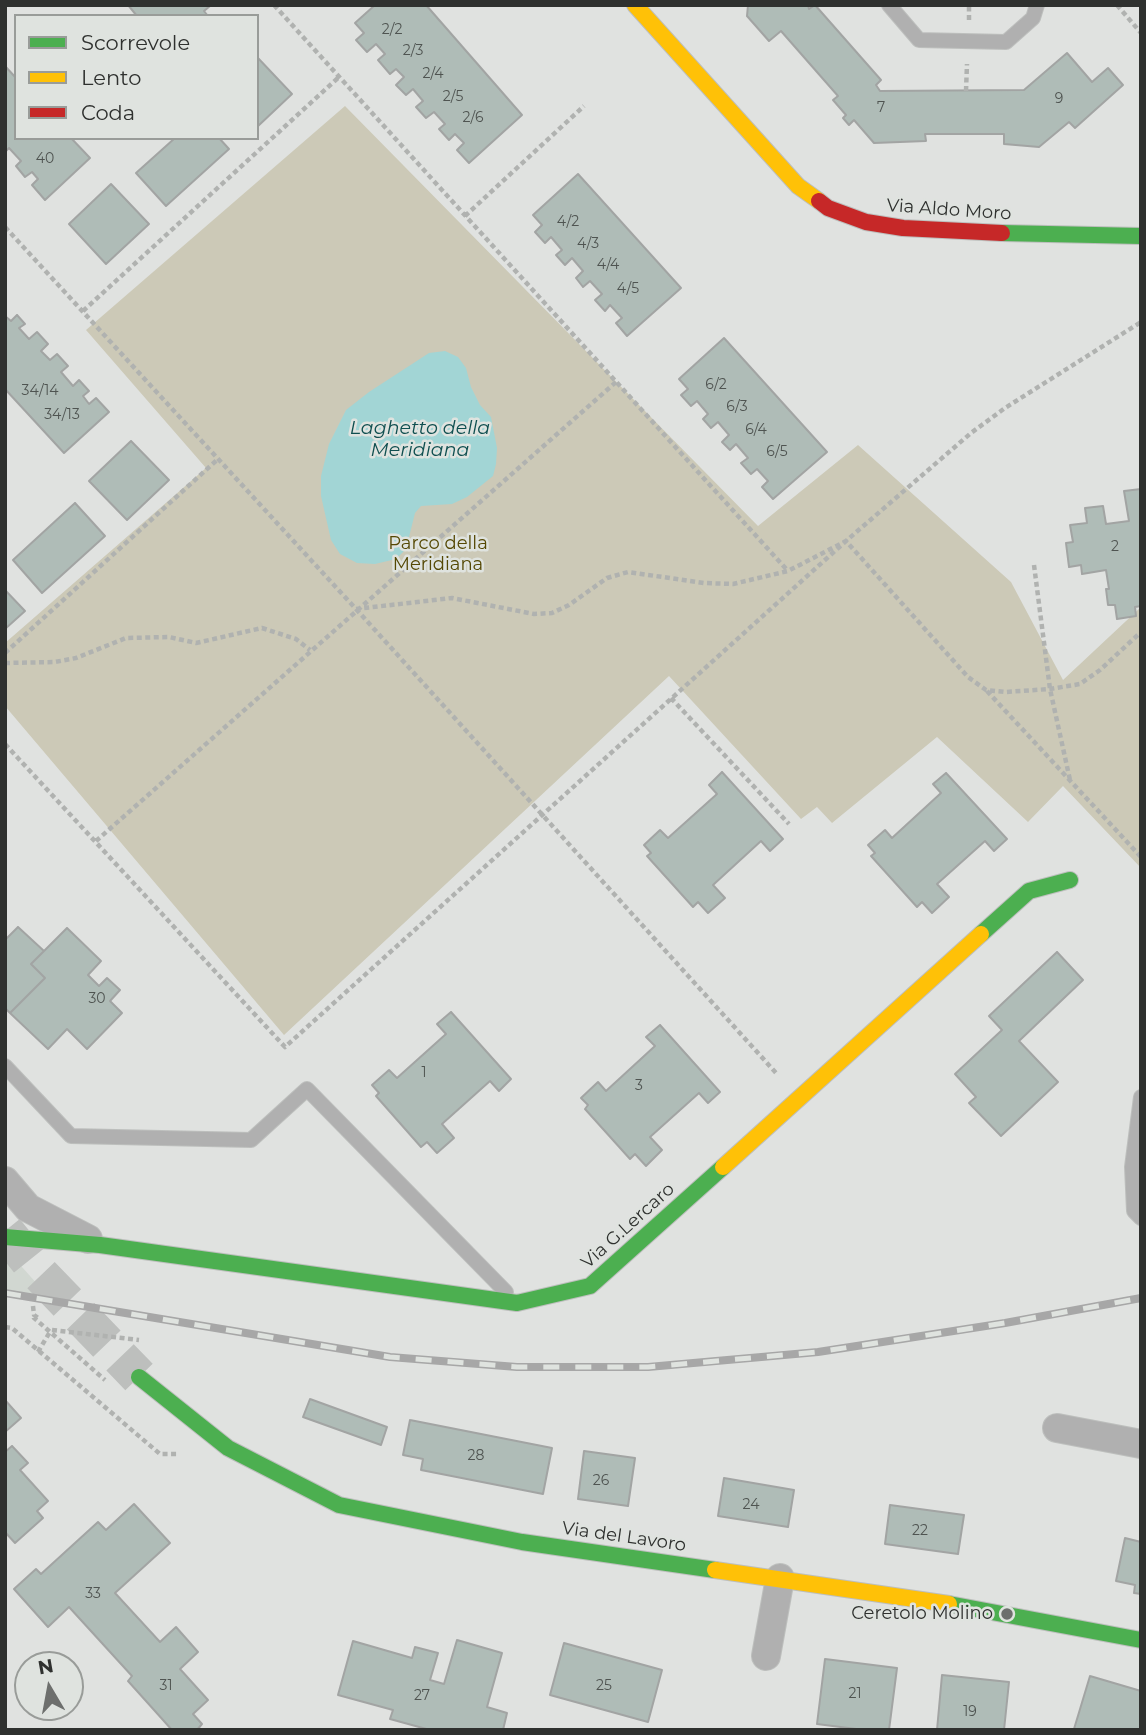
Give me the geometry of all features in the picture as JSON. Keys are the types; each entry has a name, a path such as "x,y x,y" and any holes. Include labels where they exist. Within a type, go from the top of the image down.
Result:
{"street":[{"name":"Via Aldo Moro","path":"635,5 798,186 828,208 866,222 903,228 1031,236 1141,236"},
{"name":"Via G.Lercaro","path":"5,1237 100,1245 517,1303 590,1286 1029,891 1070,880"},
{"path":"5,1181 29,1208 100,1245"},
{"name":"Via del Lavoro","path":"139,1377 229,1448 339,1505 522,1542 927,1600 1141,1640"},
{"path":"1057,1428 1141,1444"},
{"path":"766,1656 780,1578"}],"lane":[{"path":"889,5 919,40 1006,42 1033,18 1037,5"},
{"path":"5,1066 71,1136 251,1140 307,1089 517,1303"},
{"path":"1141,1097 1132,1167 1134,1211 1141,1218"}],"path":[{"path":"274,5 788,571"},
{"path":"1117,5 1141,33"},
{"path":"83,312 339,77"},
{"path":"466,216 584,106"},
{"path":"5,227 799,1098"},
{"path":"5,744 285,1046 846,541 971,433 1005,408 1141,322"},
{"path":"96,841 616,382"},
{"path":"5,653 218,459"},
{"path":"356,609 452,598 534,614 552,613 569,605 607,578 628,572 704,583 733,584 788,571 846,541"},
{"path":"846,541 968,677 986,690 1141,857"},
{"path":"1034,565 1050,689 1070,781"},
{"path":"5,663 55,662 76,658 126,638 169,637 196,643 262,628 296,639 310,650"},
{"path":"986,690 1006,692 1080,684 1100,670 1141,632"},
{"path":"671,698 789,824"},
{"path":"33,1306 34,1315 65,1343"},
{"path":"33,1317 51,1331 141,1341"},
{"path":"5,1327 12,1328 160,1454 186,1454"},
{"path":"38,1352 51,1331"}],"shaded area":[{"path":"5,1248 56,1305 5,1295"}],"green space":[{"name":"Parco della Meridiana","path":"345,106 758,526 858,445 1011,582 1063,680 1141,607 1141,868 1063,786 1028,822 937,737 832,823 817,807 801,819 669,676 284,1035 5,706 5,643 206,468 86,330"}],"water":[{"name":"Laghetto della Meridiana","path":"445,351 458,357 466,368 480,405 491,417 497,448 493,476 467,497 452,504 421,506 415,513 406,549 396,559 375,564 357,563 340,554 331,540 321,496 321,476 329,444 346,410 429,353"}],"building":[{"path":"128,5 210,6 204,11 206,14 135,14"},
{"path":"375,5 426,5 522,115 469,163 457,150 464,143 455,134 449,140 439,129 445,124 434,112 426,118 416,107 423,101 413,89 406,95 396,85 404,77 396,69 390,74 378,60 385,54 376,44 367,52 356,40 364,33 355,23"},
{"path":"748,5 808,5 809,9 815,5 881,80 876,85 880,91 1024,90 1067,53 1092,82 1108,68 1123,85 1075,128 1069,122 1039,147 1004,144 1004,134 925,134 926,141 874,143 854,120 849,125 843,118 846,115 833,100 838,96 781,31 769,41 747,16"},
{"path":"259,59 292,94 259,125"},
{"path":"5,66 14,76 14,140 73,140 90,158 45,200 32,185 38,179 32,172 25,177 16,166 21,161 9,148 5,152"},
{"path":"173,140 221,140 229,149 166,206 136,173"},
{"path":"578,174 681,288 627,336 616,323 622,318 610,305 605,311 595,300 602,294 590,281 583,287 576,278 583,271 572,258 565,265 556,255 562,250 551,237 545,243 535,232 542,225 533,215"},
{"path":"111,184 149,224 106,264 69,224"},
{"path":"17,315 25,324 19,328 29,339 37,332 48,344 41,351 50,360 57,354 68,366 61,372 73,386 79,380 89,391 83,396 89,404 96,398 109,412 64,453 5,389 5,316 11,321"},
{"path":"724,338 827,452 773,499 762,487 768,481 757,469 751,474 741,463 748,458 736,444 730,450 722,442 729,435 718,422 711,428 703,419 708,414 697,401 691,406 681,395 688,389 679,379"},
{"path":"131,441 169,480 127,520 89,481"},
{"path":"1141,489 1141,606 1135,607 1136,616 1117,619 1115,605 1108,605 1106,570 1082,574 1081,565 1069,567 1066,543 1073,542 1070,525 1087,523 1085,508 1103,506 1106,524 1129,521 1124,491"},
{"path":"75,503 105,536 42,593 13,560"},
{"path":"5,590 25,611 5,629"},
{"path":"722,772 783,839 770,851 761,841 713,885 725,898 708,913 698,902 693,907 647,856 651,853 644,845 660,830 668,838 717,794 709,785"},
{"path":"946,773 1007,839 994,851 985,841 937,884 949,897 932,913 922,902 917,907 871,856 875,853 868,845 885,830 892,838 941,793 933,784"},
{"path":"18,927 44,951 31,964 45,978 10,1013 5,1008 5,940"},
{"path":"67,928 101,961 88,975 99,986 107,978 120,990 110,1001 122,1013 87,1049 67,1029 48,1049 10,1013 45,978 31,964"},
{"path":"1057,952 1083,980 1019,1041 1058,1082 1001,1136 969,1103 976,1097 955,1074 1002,1030 989,1016"},
{"path":"451,1012 511,1079 499,1091 490,1081 442,1124 454,1138 437,1153 427,1142 421,1147 376,1096 379,1093 372,1085 389,1070 397,1078 446,1034 437,1024"},
{"path":"660,1025 720,1092 708,1103 699,1093 650,1137 662,1150 646,1166 635,1154 630,1159 585,1109 588,1105 581,1098 598,1082 606,1091 655,1046 646,1037"},
{"path":"310,1399 387,1427 381,1445 303,1417"},
{"path":"5,1400 21,1418 5,1432"},
{"path":"410,1420 552,1448 543,1494 421,1470 423,1459 403,1455"},
{"path":"12,1446 28,1463 20,1470 48,1501 37,1511 43,1518 15,1543 5,1532 5,1452"},
{"path":"584,1451 635,1458 628,1506 578,1499"},
{"path":"724,1478 794,1490 788,1527 718,1516"},
{"path":"134,1504 170,1543 115,1593 160,1642 176,1627 198,1652 180,1669 208,1700 193,1714 202,1724 197,1730 172,1730 128,1681 132,1676 69,1607 48,1627 14,1589 36,1569 41,1574 98,1522 106,1530"},
{"path":"890,1505 964,1515 958,1554 885,1544"},
{"path":"1125,1538 1141,1542 1141,1594 1134,1593 1135,1585 1116,1581"},
{"path":"457,1640 502,1653 487,1707 507,1713 503,1730 430,1730 390,1719 393,1710 338,1695 353,1641 412,1658 415,1647 438,1653 430,1680 444,1684"},
{"path":"564,1643 662,1670 648,1722 550,1695"},
{"path":"825,1659 897,1668 889,1730 817,1724"},
{"path":"942,1675 1009,1682 1004,1730 937,1730"},
{"path":"1090,1676 1141,1691 1141,1730 1074,1729"}],"tunnel":[{"path":"5,1231 38,1272 139,1377"}],"railway":[{"path":"5,1293 390,1357 517,1367 648,1367 818,1352 1005,1323 1141,1298"}],"traffic: fast":[{"path":"1002,233 1141,236"},
{"path":"981,934 1029,891 1070,880"},
{"path":"5,1237 100,1245 517,1303 590,1286 723,1167"},
{"path":"139,1377 228,1448 339,1505 522,1542 715,1570"},
{"path":"949,1604 1141,1640"}],"traffic: slow":[{"path":"635,5 798,186 819,201"},
{"path":"723,1167 981,934"},
{"path":"715,1570 949,1604"}],"traffic: jam":[{"path":"819,201 828,208 866,222 903,228 1002,233"}],"place":[{"name":"Ceretolo Molino","path":"1007,1614"}]}
